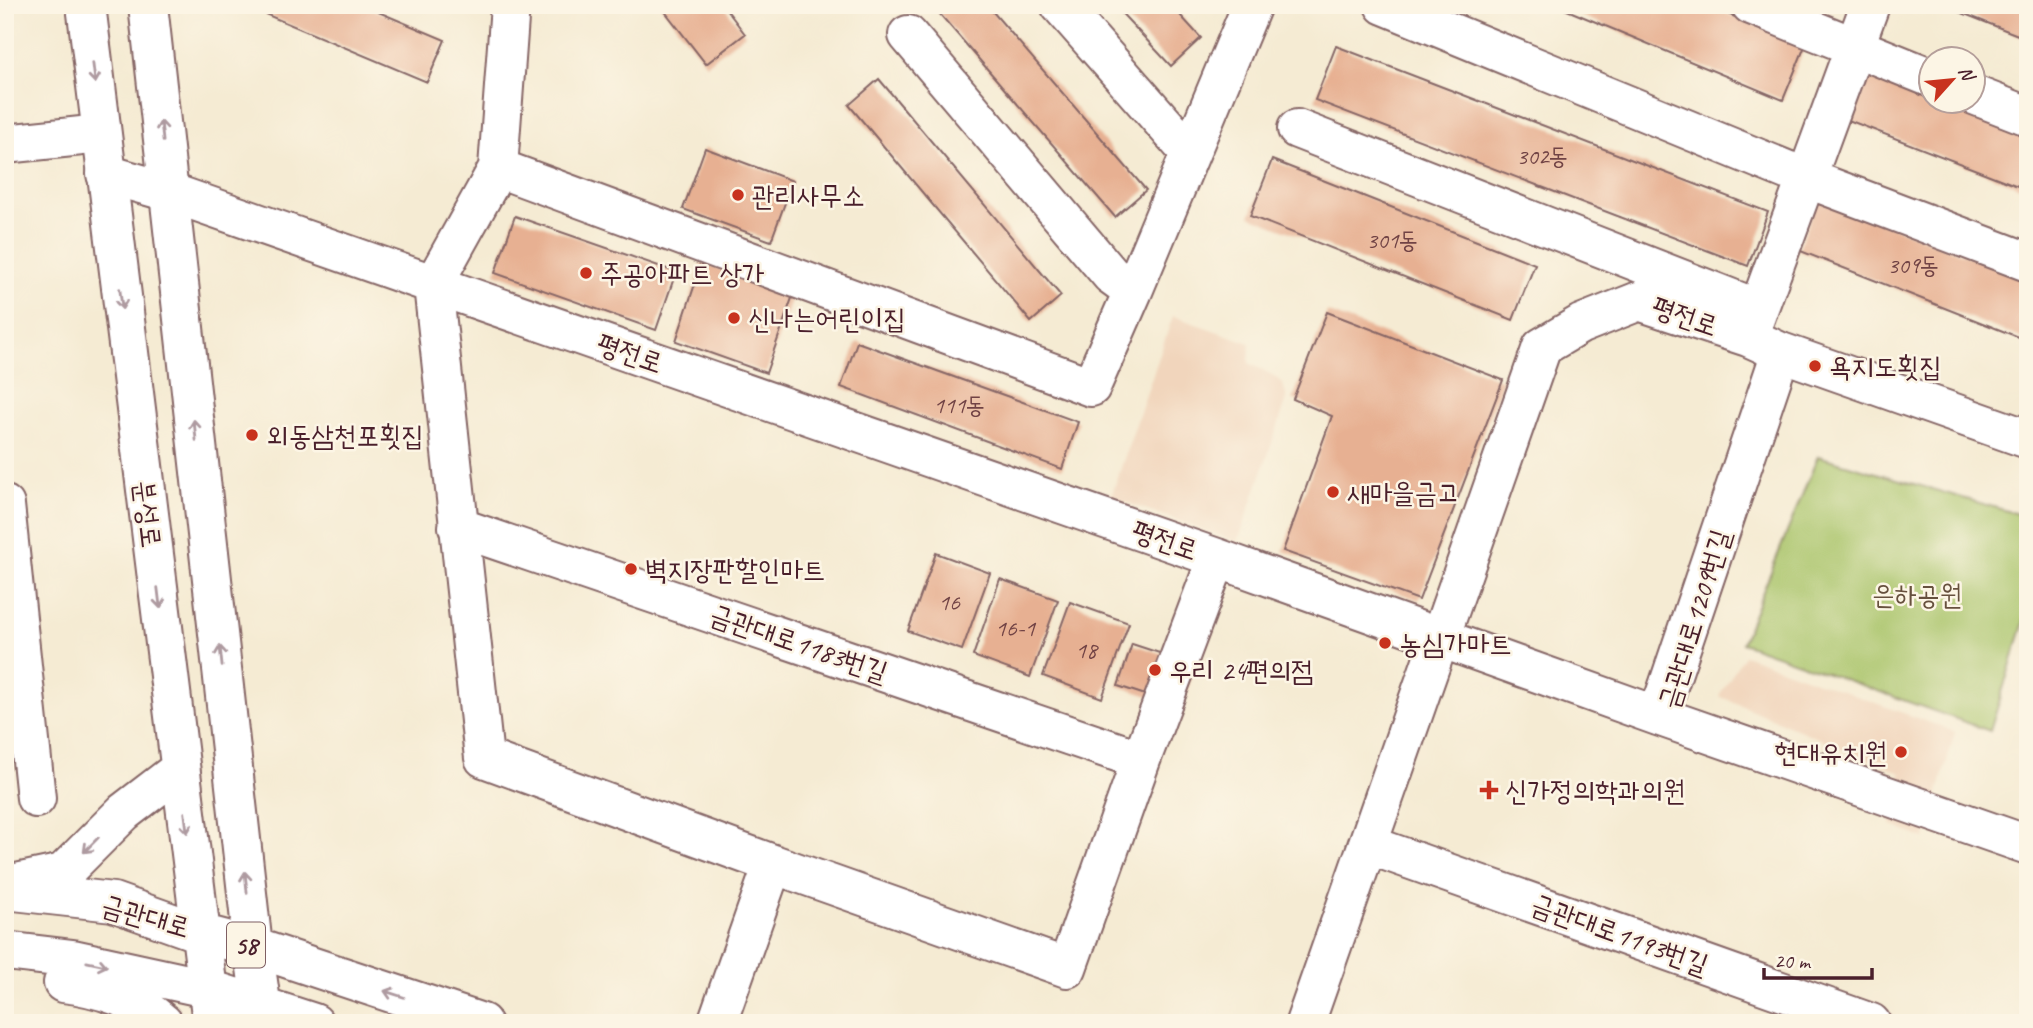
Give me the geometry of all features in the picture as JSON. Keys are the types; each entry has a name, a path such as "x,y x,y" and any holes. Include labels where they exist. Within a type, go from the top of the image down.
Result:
{"street":[{"name":"분성로","path":"86,5 209,1005"},
{"name":"분성로","path":"148,5 253,947 263,1014"},
{"path":"510,5 498,168 433,285 484,758 1067,968 1217,558"},
{"path":"1060,5 1190,153"},
{"path":"498,168 1091,387 1252,5"},
{"path":"1384,5 1806,178 2028,262"},
{"path":"1751,5 1918,73"},
{"name":"금관대로1209번길","path":"1870,5 1806,178 1658,716 2028,845"},
{"path":"908,35 1111,275 1133,291"},
{"path":"1988,100 2028,116"},
{"path":"1297,129 1762,333"},
{"path":"5,144 101,134"},
{"name":"평전로","path":"106,174 169,192 1440,637 1542,346 1581,324 1639,301 1762,333 2028,439"},
{"path":"5,505 8,577 36,798"},
{"name":"금관대로1183번길","path":"458,527 1141,760"},
{"path":"1305,1023 1440,637 1658,716"},
{"path":"5,888 63,873 124,812 180,769"},
{"name":"금관대로1193번길","path":"1368,845 1871,1023"},
{"path":"717,1023 773,864"},
{"name":"금관대로","path":"5,888 113,902 200,933 253,947 482,1023"},
{"name":"금관대로","path":"5,951 73,959 209,1005 314,1023"},
{"path":"5,977 77,985 120,997 150,1011 163,1023"}],"shaded area":[{"path":"1173,316 1250,343 1249,363 1283,384 1287,399 1238,542 1111,497"},
{"name":"현대유치원","path":"1744,655 1955,732 1925,839 1891,825 1901,773 1719,696"}],"green space":[{"name":"은하공원","path":"1818,456 2028,517 2028,609 1990,731 1742,643"}],"building":[{"path":"268,5 362,5 445,40 427,82 265,14"},
{"path":"660,5 723,5 745,34 706,64"},
{"path":"932,5 987,5 1146,190 1115,217"},
{"path":"1114,5 1171,5 1201,38 1171,66"},
{"path":"1555,5 1706,5 1805,46 1783,100"},
{"path":"1942,5 2028,5 2028,39"},
{"path":"1336,46 1768,212 1748,266 1315,100"},
{"path":"1869,64 1918,83 1918,116 1988,116 1988,112 2028,128 2028,190 1848,120"},
{"path":"879,79 1061,296 1031,322 849,105"},
{"name":"관리사무소","path":"705,148 793,181 771,241 683,209"},
{"path":"1272,160 1535,264 1513,320 1250,216"},
{"path":"1818,197 2028,280 2028,341 1798,250"},
{"name":"주공아파트 상가","path":"515,216 676,272 656,330 495,273"},
{"name":"신나는어린이집","path":"702,263 793,295 766,373 676,341"},
{"path":"1327,312 1503,380 1419,600 1283,551 1332,416 1293,399"},
{"path":"857,342 1078,422 1062,469 841,387"},
{"path":"936,553 990,573 962,650 908,631"},
{"path":"1000,579 1058,600 1030,677 973,656"},
{"path":"1070,602 1129,623 1102,698 1043,676"},
{"name":"우리 24편의점","path":"1132,644 1184,661 1191,679 1182,707 1118,686"}],"place":[{"name":"관리사무소","path":"738,195"},
{"name":"주공아파트 상가","path":"586,273"},
{"name":"신나는어린이집","path":"734,318"},
{"name":"욕지도횟집","path":"1815,366"},
{"name":"외동삼천포횟집","path":"252,435"},
{"name":"새마을금고","path":"1333,492"},
{"name":"벽지장판할인마트","path":"631,569"},
{"name":"농심가마트","path":"1385,643"},
{"name":"우리 24편의점","path":"1155,670"},
{"name":"현대유치원","path":"1901,752"},
{"name":"신가정의학과의원","path":"1489,790"}]}
